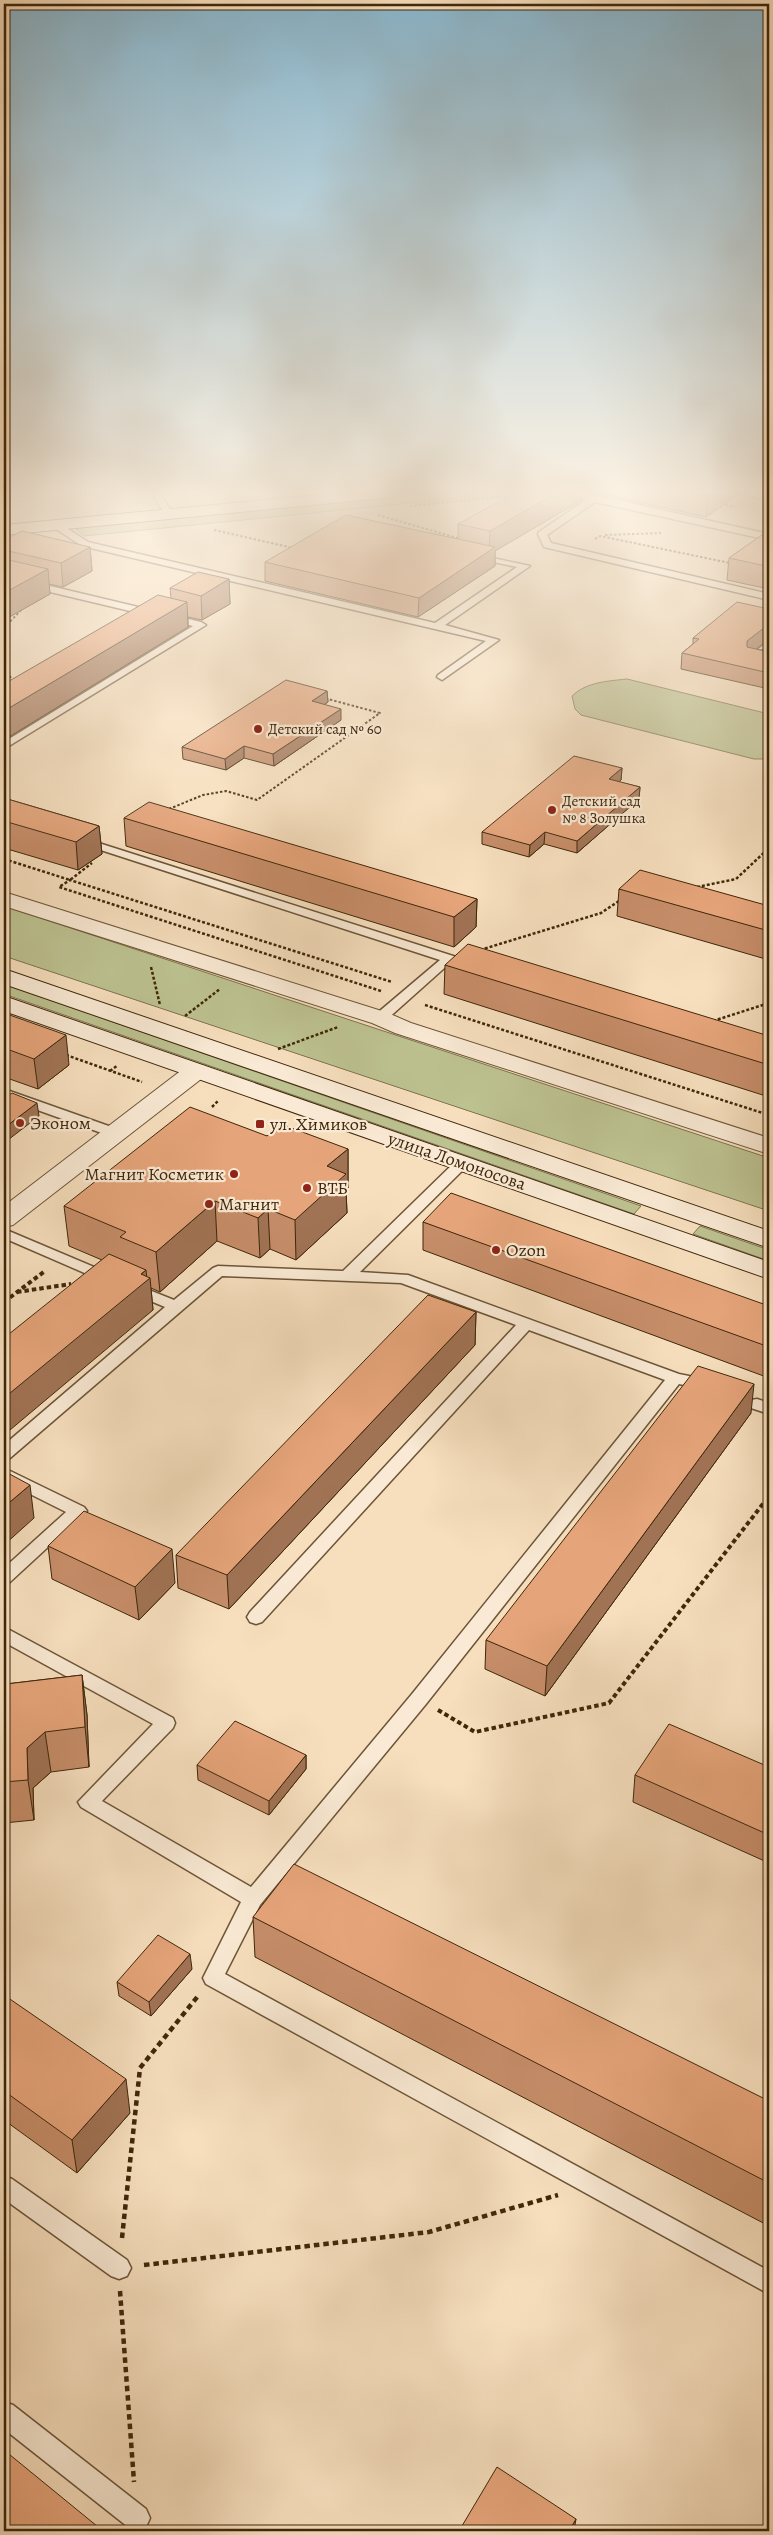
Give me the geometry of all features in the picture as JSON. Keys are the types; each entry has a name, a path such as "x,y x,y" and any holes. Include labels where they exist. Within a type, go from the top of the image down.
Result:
{"street":[{"path":"4,899 377,1017 413,1031 769,1146"},
{"name":"улица Ломоносова","path":"4,976 769,1240"},
{"name":"улица Ломоносова","path":"4,1003 769,1271"},
{"path":"4,1219 196,1071"},
{"path":"657,1231 677,1208"}],"lane":[{"path":"4,746 201,625 139,610"},
{"path":"369,610 494,640 442,677"},
{"path":"436,626 459,610"},
{"path":"769,644 751,660 769,664"},
{"path":"75,838 477,968"},
{"path":"377,1017 448,959"},
{"path":"4,1093 116,1134"},
{"path":"347,1276 462,1163"},
{"path":"4,1233 176,1306"},
{"path":"4,1454 218,1271 403,1278 676,1378 703,1384"},
{"path":"256,1617 526,1323"},
{"path":"676,1378 419,1699 253,1899 213,1978 769,2283"},
{"path":"4,1474 95,1519"},
{"path":"4,1578 78,1511"},
{"path":"4,1634 166,1723 88,1802 253,1899"},
{"path":"4,2186 118,2268"},
{"path":"4,2414 137,2518"}],"path":[{"path":"4,628 22,610"},
{"path":"4,654 11,679 4,684"},
{"path":"168,810 203,795 226,791 257,800 380,713 322,698"},
{"path":"692,888 736,879 769,848"},
{"path":"110,850 59,888 389,994"},
{"path":"4,859 413,989"},
{"path":"448,959 601,913 629,894"},
{"path":"705,1024 769,1002"},
{"path":"418,1003 769,1115"},
{"path":"260,1064 282,1046 377,1017"},
{"path":"57,1052 144,1083"},
{"path":"212,1107 237,1085"},
{"path":"4,1302 62,1258"},
{"path":"17,1292 108,1278"},
{"path":"419,1699 475,1732 609,1703 769,1496"},
{"path":"137,2518 118,2268 140,2068 213,1978"},
{"path":"118,2268 429,2232 591,2185"}],"green space":[{"path":"627,679 769,714 769,759 754,759 581,715 575,709 572,696 578,691 598,683"},
{"path":"4,906 769,1158 769,1211 4,956"},
{"path":"4,984 641,1206 634,1214 4,994"},
{"path":"700,1226 769,1250 769,1261 693,1234"}],"building":[{"path":"132,610 173,610 4,711 4,684"},
{"path":"727,610 769,610 769,624 747,641 747,647 769,652 769,673 682,653 699,639 693,638"},
{"path":"769,636 769,643 764,642"},
{"path":"286,680 327,691 312,701 341,709 273,754 244,746 225,759 182,747"},
{"path":"574,756 622,768 609,779 640,787 577,841 545,832 530,845 482,832"},
{"path":"4,798 99,826 76,842 4,821"},
{"path":"149,802 477,899 454,917 124,818"},
{"path":"640,870 769,906 769,931 619,889"},
{"path":"468,944 769,1036 769,1065 445,965"},
{"path":"4,1013 66,1035 34,1059 4,1048"},
{"path":"12,1093 37,1103 4,1128 4,1099"},
{"path":"190,1107 267,1136 281,1124 348,1149 327,1166 346,1174 295,1220 268,1209 258,1218 215,1201 156,1252 120,1237 126,1232 64,1206"},
{"path":"451,1193 769,1306 769,1347 423,1222"},
{"path":"109,1254 146,1270 141,1274 150,1278 4,1398 4,1338"},
{"path":"428,1295 476,1312 227,1575 176,1555"},
{"path":"698,1366 754,1384 547,1666 486,1640"},
{"path":"4,1471 30,1485 4,1507"},
{"path":"84,1511 172,1549 135,1587 48,1546"},
{"path":"82,1675 85,1727 45,1732 27,1748 28,1780 4,1782 4,1682 6,1684"},
{"path":"235,1721 306,1755 269,1801 197,1765"},
{"path":"669,1724 769,1767 769,1835 635,1775"},
{"path":"294,1864 769,2101 769,2183 253,1917"},
{"path":"158,1935 190,1954 149,2002 117,1982"},
{"path":"4,1995 126,2079 72,2140 4,2091"},
{"path":"4,2450 103,2531 4,2531"},
{"path":"497,2467 576,2519 569,2531 459,2531"}],"place":[{"name":"Детский сад № 60","path":"258,729"},
{"name":"Детский сад № 8 Золушка","path":"552,810"},
{"name":"Эконом","path":"20,1123"},
{"name":"ул. Химиков","path":"260,1124"},
{"name":"Магнит Косметик","path":"234,1174"},
{"name":"ВТБ","path":"307,1188"},
{"name":"Магнит","path":"209,1204"},
{"name":"Ozon","path":"496,1250"}]}
